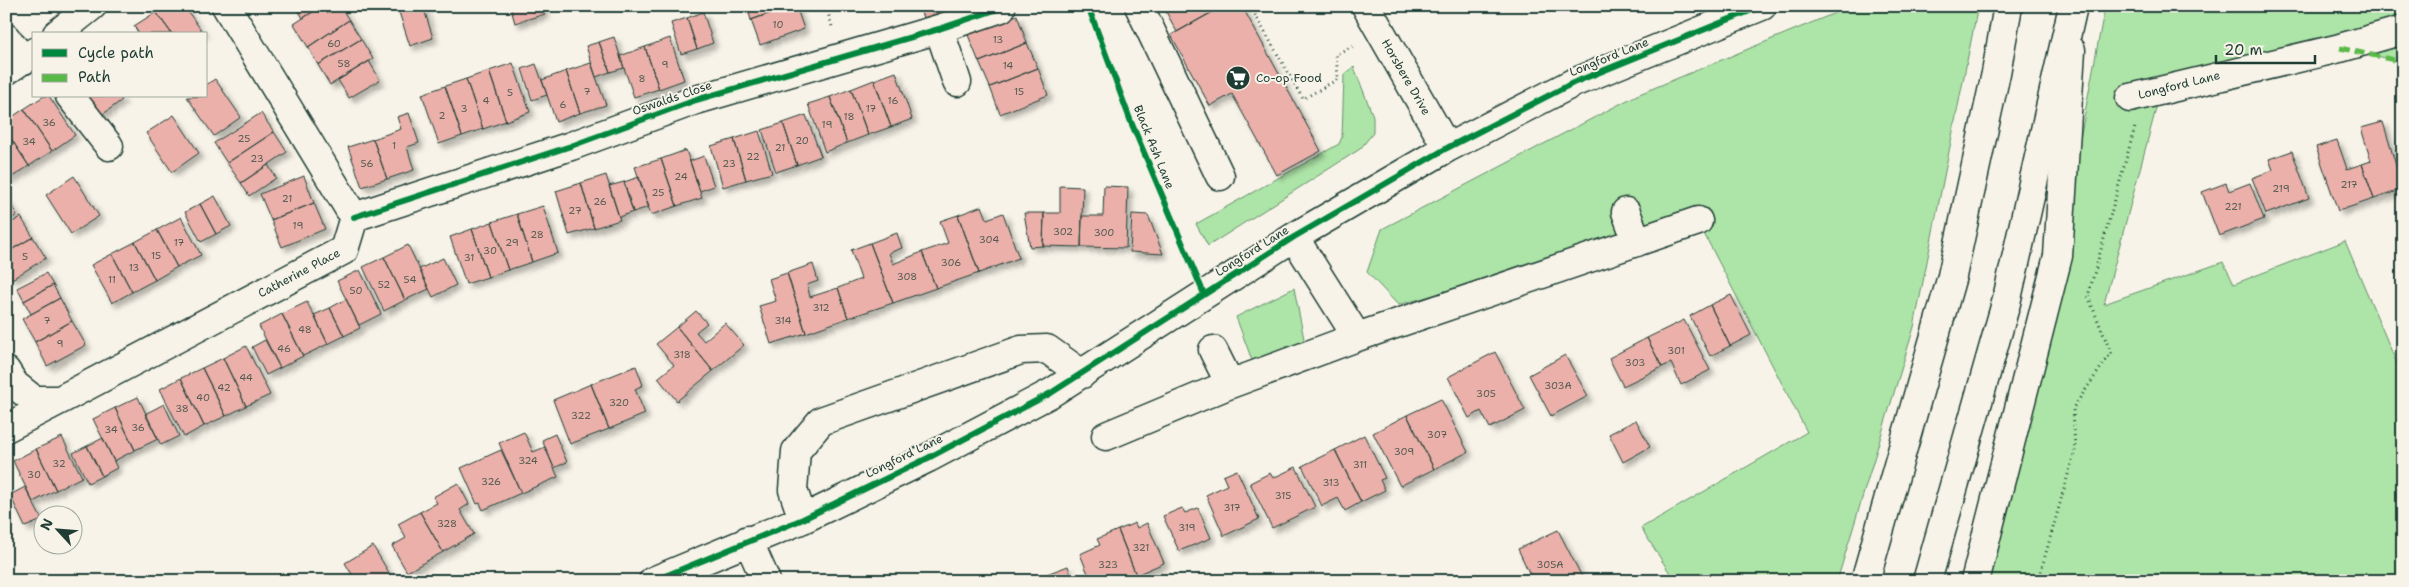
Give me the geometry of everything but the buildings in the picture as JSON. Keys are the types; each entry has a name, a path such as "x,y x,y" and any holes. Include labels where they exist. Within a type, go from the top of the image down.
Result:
{"main road":[{"path":"60,32 92,6"},
{"path":"226,6 354,217"},
{"path":"1139,6 1220,176"},
{"name":"Horsbere Drive","path":"1366,6 1448,148"},
{"name":"Longford Lane","path":"653,581 748,540 803,519 928,458 1051,393 1294,237 1448,148 1573,83 1762,6"},
{"path":"1865,581 1952,276 1996,73 2008,6"},
{"path":"1927,581 2006,303 2073,6"},
{"path":"1975,581 2058,256 2073,6"},
{"name":"Oswalds Close","path":"354,217 571,146 696,100 939,29 1001,8"},
{"path":"939,29 957,82"},
{"name":"Longford Lane","path":"2139,95 2340,48 2403,30"},
{"path":"6,38 21,61"},
{"path":"72,98 109,146"},
{"path":"1626,212 1637,242"},
{"name":"Catherine Place","path":"6,428 344,250 354,217"},
{"path":"1106,436 1230,384 1357,337 1698,222"},
{"name":"Longford Lane","path":"1294,237 1357,337"},
{"path":"803,519 793,490 796,451 821,422 1021,350 1047,349 1082,374"},
{"path":"1213,350 1230,384"},
{"name":"Catherine Place","path":"6,371 15,385 34,400 60,400"},
{"path":"748,540 766,581"}],"path":[{"path":"1250,6 1304,99 1338,80 1336,54 1348,48"},
{"path":"2038,581 2075,450 2073,408 2111,353 2088,296 2130,141 2139,95"}],"green space":[{"path":"1852,6 1978,6 1914,327 1837,581 1675,581 1641,528 1807,432 1698,222 1398,305 1367,272 1382,229 1637,95"},
{"path":"2105,6 2403,6 2403,62 2340,48 2161,90 2104,304 2223,262 2234,284 2345,241 2403,378 2403,581 1975,581 2058,256"},
{"path":"1354,67 1373,116 1373,133 1360,149 1208,246 1196,224 1339,144 1342,137 1344,75"},
{"path":"1294,288 1305,344 1253,363 1236,317"}],"marked path":[{"path":"2340,48 2403,62"}],"cycle path":[{"name":"Black Ash Lane","path":"1088,6 1131,122 1204,294"},
{"path":"653,581 803,519 928,458 1051,393 1294,237 1447,148 1573,83 1762,6"},
{"path":"354,217 571,146 696,100 939,29 1001,8"}],"place":[{"name":"Co-op Food","path":"1238,78"}]}
